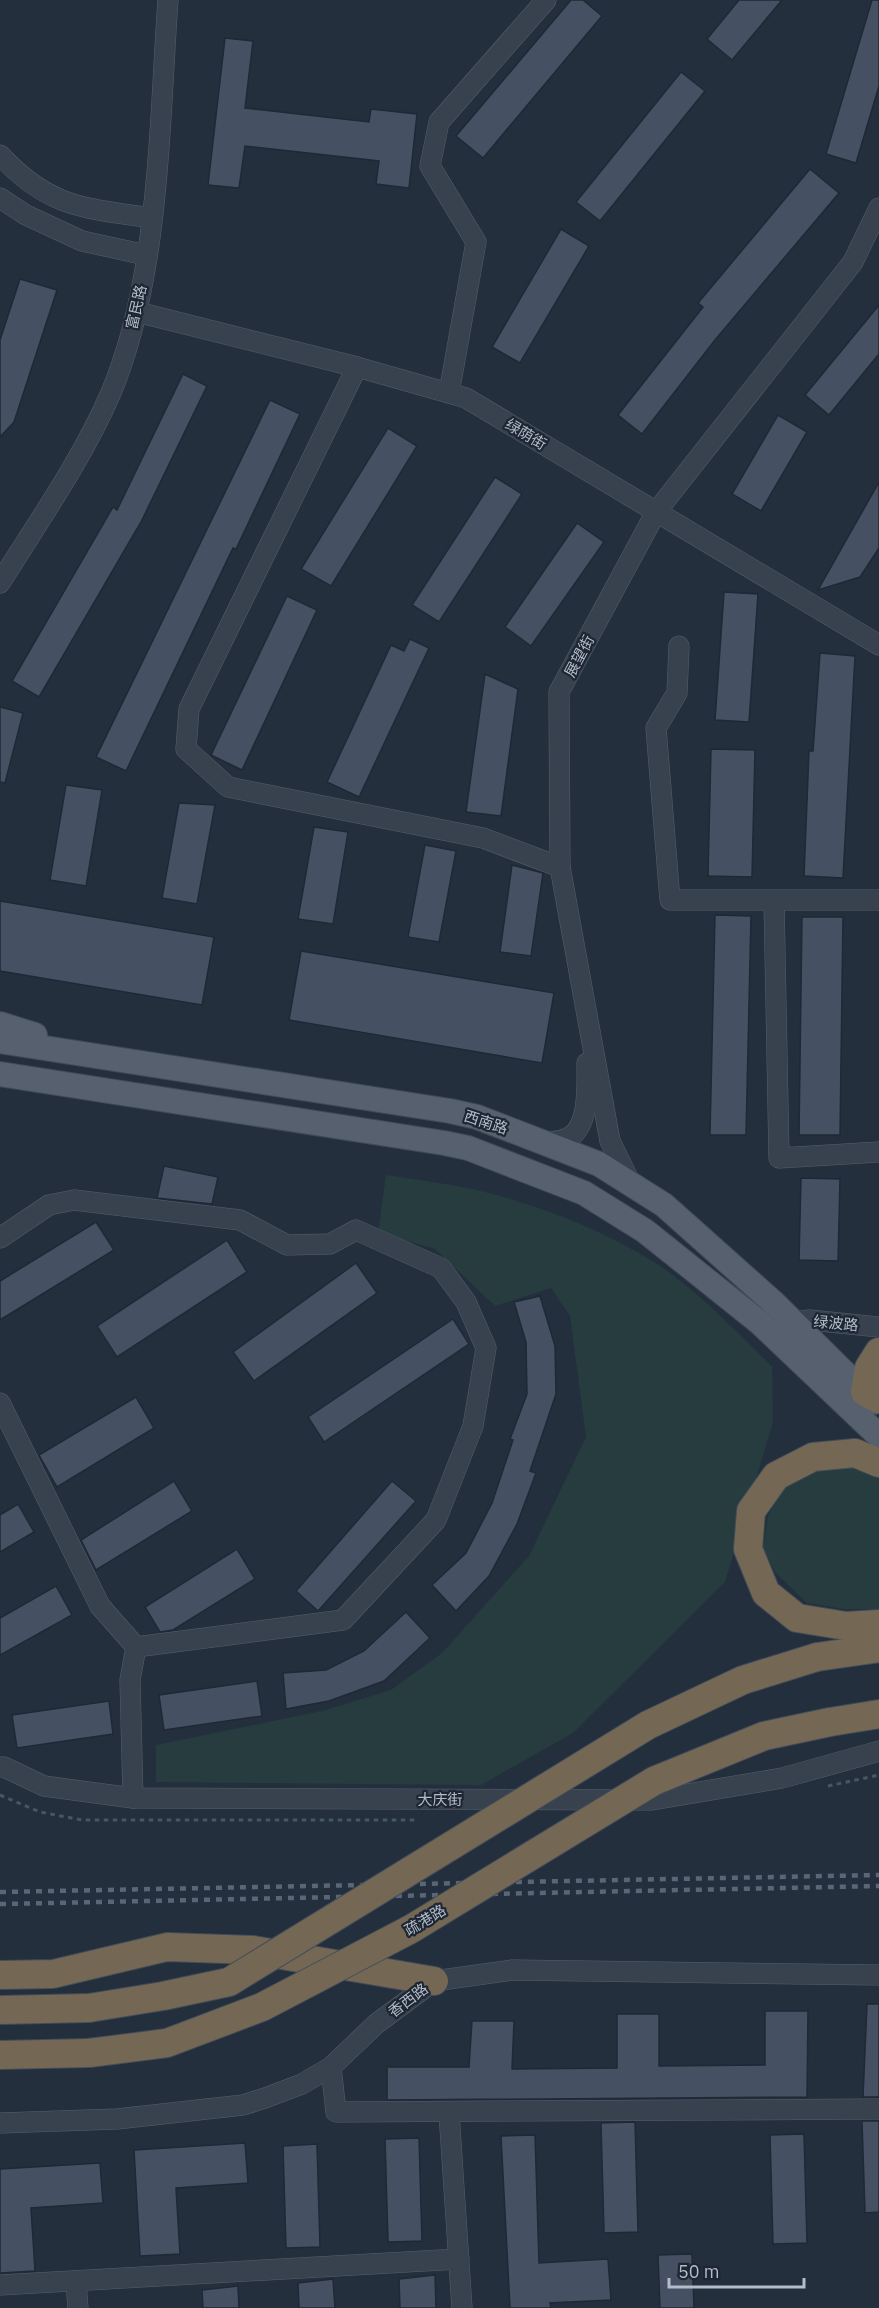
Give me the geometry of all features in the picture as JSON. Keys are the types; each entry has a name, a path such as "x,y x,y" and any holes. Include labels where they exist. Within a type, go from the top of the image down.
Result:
{"highway":[{"path":"874,1399 869,1368 879,1352"},
{"path":"879,1463 855,1453 813,1456 776,1476 751,1511 748,1549 766,1593 797,1618 846,1626 879,1624"},
{"path":"0,2010 88,2008 229,1982 648,1725 743,1680 817,1657 879,1648"},
{"path":"817,1657 879,1655"},
{"path":"830,1722 879,1714"},
{"path":"830,1722 879,1720"},
{"name":"疏港路","path":"0,2055 89,2053 167,2043 262,2007 411,1929 654,1781 764,1736 830,1722"},
{"path":"0,1975 53,1974 167,1947 253,1950 434,1981"}],"main road":[{"path":"0,1024 82,1054"},
{"name":"西南路","path":"0,1041 450,1111 477,1117 599,1164 664,1205 874,1399"},
{"name":"西南路","path":"0,1074 444,1143 468,1148 584,1193 645,1232 759,1322 879,1436"}],"street":[{"name":"富民路","path":"0,583 91,434 111,393 137,312 152,218 168,0"},
{"path":"449,393 476,242 430,166 439,122 546,0"},
{"path":"0,155 17,173 39,190 77,207 152,218"},
{"path":"0,198 26,215 82,241 146,255"},
{"name":"展望街","path":"631,1184 610,1141 560,867 559,692 657,512 853,262 879,208"},
{"name":"绿荫街","path":"137,312 357,367 466,398 879,645"},
{"path":"357,367 189,709 186,749 228,787 483,838 560,867"},
{"path":"679,646 677,693 656,728 670,900 879,900"},
{"path":"774,901 779,1158 879,1152"},
{"path":"544,1143 568,1138 579,1127 585,1108 587,1078 586,1013"},
{"path":"0,1238 49,1205 74,1200 240,1220 287,1245 330,1244 356,1230 441,1268 466,1302 486,1348 473,1426 435,1520 343,1620 135,1647"},
{"name":"绿波路","path":"793,1322 810,1320 879,1327"},
{"path":"0,1403 100,1606 135,1647 130,1680 133,1798"},
{"name":"大庆街","path":"1,1764 44,1786 133,1798 652,1800 782,1778 879,1751"},
{"name":"香西路","path":"0,2123 117,2119 243,2105 302,2084 331,2067 376,2024 434,1981 512,1970 879,1975"},
{"path":"331,2067 336,2112 879,2109"},
{"path":"449,2113 462,2308"},
{"path":"0,2285 459,2259"},
{"path":"76,2282 78,2308"}],"green space":[{"path":"386,1175 461,1187 507,1198 573,1221 616,1241 657,1264 687,1286 717,1312 772,1367 773,1422 725,1582 573,1733 481,1785 156,1782 156,1745 322,1711 391,1690 442,1653 529,1556 586,1437 570,1316 551,1288 495,1306 435,1249 378,1233"},
{"path":"844,1464 879,1471 879,1609 844,1609 807,1603 775,1572 763,1549 768,1516 781,1490 808,1471"}],"building":[{"path":"571,0 583,0 602,16 483,158 456,136"},
{"path":"739,0 782,0 732,60 707,39"},
{"path":"872,0 879,0 879,86 856,163 826,154"},
{"path":"225,38 253,41 245,108 369,122 371,109 417,114 409,188 376,184 379,161 245,146 239,188 208,185"},
{"path":"681,72 705,91 600,221 576,202"},
{"path":"810,169 839,193 715,340 642,434 618,415 703,307 698,303"},
{"path":"561,229 589,246 520,363 492,347"},
{"path":"20,279 57,290 14,422 0,437 0,340"},
{"path":"879,305 879,354 829,415 805,395"},
{"path":"183,374 207,386 141,522 39,697 12,681 113,507 117,510"},
{"path":"270,400 300,414 126,771 96,757"},
{"path":"778,415 807,432 761,511 732,494"},
{"path":"388,428 417,446 331,586 301,569"},
{"path":"495,477 522,494 439,622 412,605"},
{"path":"879,482 879,548 860,577 818,590"},
{"path":"577,523 604,542 531,646 505,627"},
{"path":"724,592 758,594 749,722 715,720"},
{"path":"287,596 317,610 242,770 211,755"},
{"path":"410,639 429,648 359,797 327,782 391,645 404,651"},
{"path":"820,653 855,656 843,878 804,876 809,751 813,751"},
{"path":"485,674 518,689 501,816 466,812"},
{"path":"0,707 23,713 5,783 0,782"},
{"path":"711,749 755,750 752,877 708,876"},
{"path":"66,785 102,790 86,886 50,880"},
{"path":"179,803 215,805 197,904 162,898"},
{"path":"314,827 348,832 333,924 298,919"},
{"path":"425,845 456,851 439,942 408,937"},
{"path":"512,865 543,873 531,956 500,952"},
{"path":"0,901 214,937 202,1005 0,971"},
{"path":"715,915 751,916 746,1135 710,1135"},
{"path":"802,917 843,917 840,1135 799,1135"},
{"path":"301,951 554,993 542,1063 289,1020"},
{"path":"164,1166 218,1177 212,1204 157,1198"},
{"path":"801,1178 840,1179 838,1261 799,1260"},
{"path":"96,1222 114,1250 0,1320 0,1281"},
{"path":"227,1240 247,1272 117,1357 97,1326"},
{"path":"356,1263 377,1293 254,1381 233,1352"},
{"path":"540,1296 555,1346 556,1394 530,1471 536,1473 517,1524 489,1576 456,1611 432,1585 466,1553 492,1503 513,1440 510,1439 527,1394 526,1342 514,1302"},
{"path":"453,1319 469,1344 324,1442 308,1417"},
{"path":"136,1397 154,1428 57,1487 39,1455"},
{"path":"174,1481 192,1511 96,1570 81,1540"},
{"path":"392,1481 416,1501 318,1611 296,1591"},
{"path":"18,1504 34,1532 0,1552 0,1515"},
{"path":"237,1549 255,1579 173,1630 160,1632 145,1607"},
{"path":"56,1586 72,1615 0,1655 0,1618"},
{"path":"406,1612 430,1638 384,1681 329,1701 286,1709 283,1673 326,1670 364,1651"},
{"path":"257,1681 262,1716 164,1730 159,1695"},
{"path":"109,1701 113,1734 17,1748 12,1715"},
{"path":"867,2004 879,2004 879,2097 863,2097"},
{"path":"765,2011 808,2011 807,2097 387,2100 387,2067 469,2067 472,2021 514,2021 512,2069 617,2068 617,2014 659,2014 659,2066 765,2065"},
{"path":"862,2121 879,2121 879,2212 865,2213"},
{"path":"635,2122 638,2232 604,2233 601,2123"},
{"path":"804,2134 807,2243 773,2244 770,2135"},
{"path":"535,2135 539,2263 608,2259 611,2300 550,2303 551,2308 510,2308 501,2136"},
{"path":"419,2138 422,2241 388,2242 385,2139"},
{"path":"245,2143 248,2183 176,2188 180,2254 140,2256 134,2150"},
{"path":"317,2144 320,2247 286,2248 283,2146"},
{"path":"100,2163 103,2203 31,2208 35,2271 0,2273 0,2169"},
{"path":"692,2254 694,2308 660,2308 658,2255"},
{"path":"435,2275 436,2308 400,2308 399,2279"},
{"path":"333,2279 335,2308 299,2308 298,2283"},
{"path":"238,2286 239,2308 203,2308 202,2290"}],"railway":[{"path":"0,1892 879,1875"},
{"path":"0,1904 879,1886"}]}
